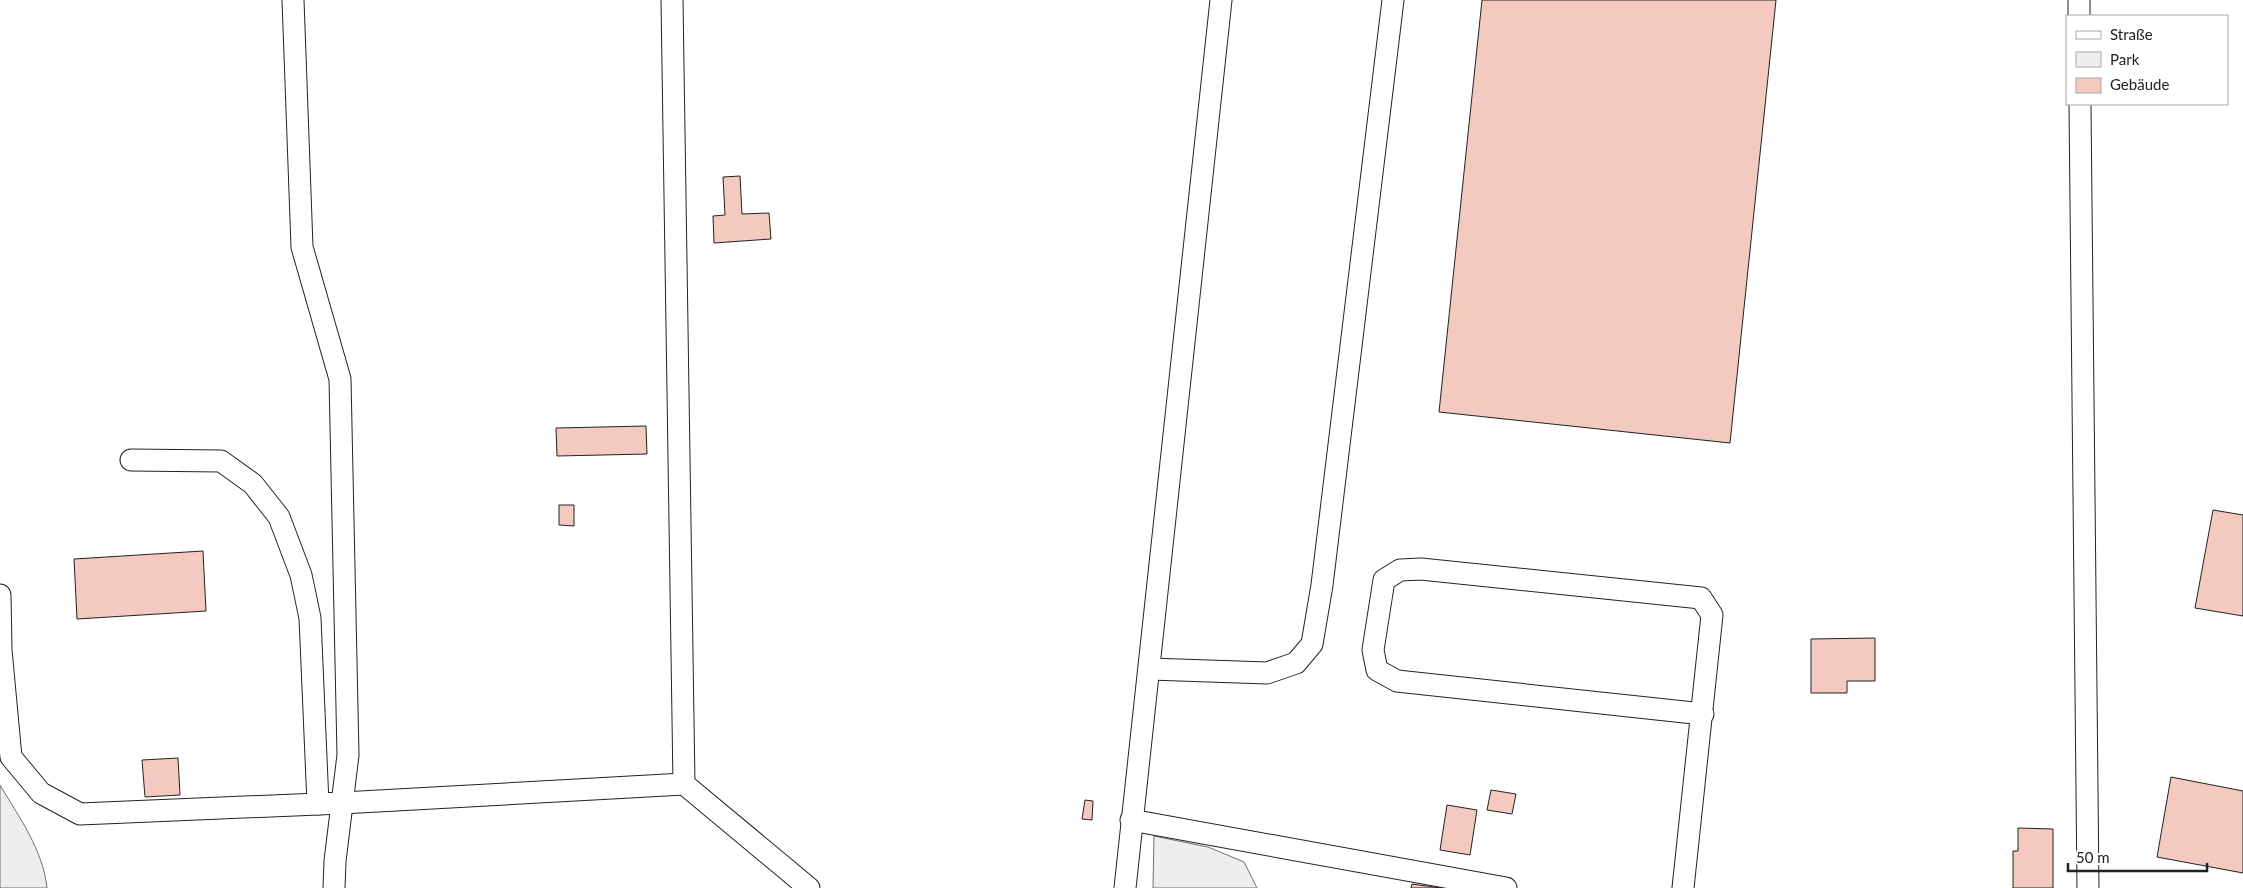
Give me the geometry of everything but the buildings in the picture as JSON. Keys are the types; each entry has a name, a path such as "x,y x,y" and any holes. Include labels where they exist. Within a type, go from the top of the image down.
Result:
{"lane":[{"path":"293,0 302,247 340,378 348,755 334,888"},
{"path":"672,0 684,784"},
{"path":"1125,888 1221,0"},
{"path":"1150,669 1267,673 1296,663 1312,644 1322,585 1393,0"},
{"path":"2079,0 2079,15"},
{"path":"2080,105 2088,888"},
{"path":"131,460 222,460 253,484 279,517 301,575 310,618 318,804"},
{"path":"1683,888 1703,714 1712,615 1701,598 1421,569 1400,570 1384,580 1373,650 1377,670 1397,681 1703,714"},
{"path":"0,595 2,650 11,757 41,793 80,814 342,803 684,784 810,888"},
{"path":"1132,820 1506,888"}],"green space":[{"path":"0,785 29,834 41,860 47,888 0,888"},
{"path":"1154,836 1208,847 1244,862 1257,888 1153,888"}]}
